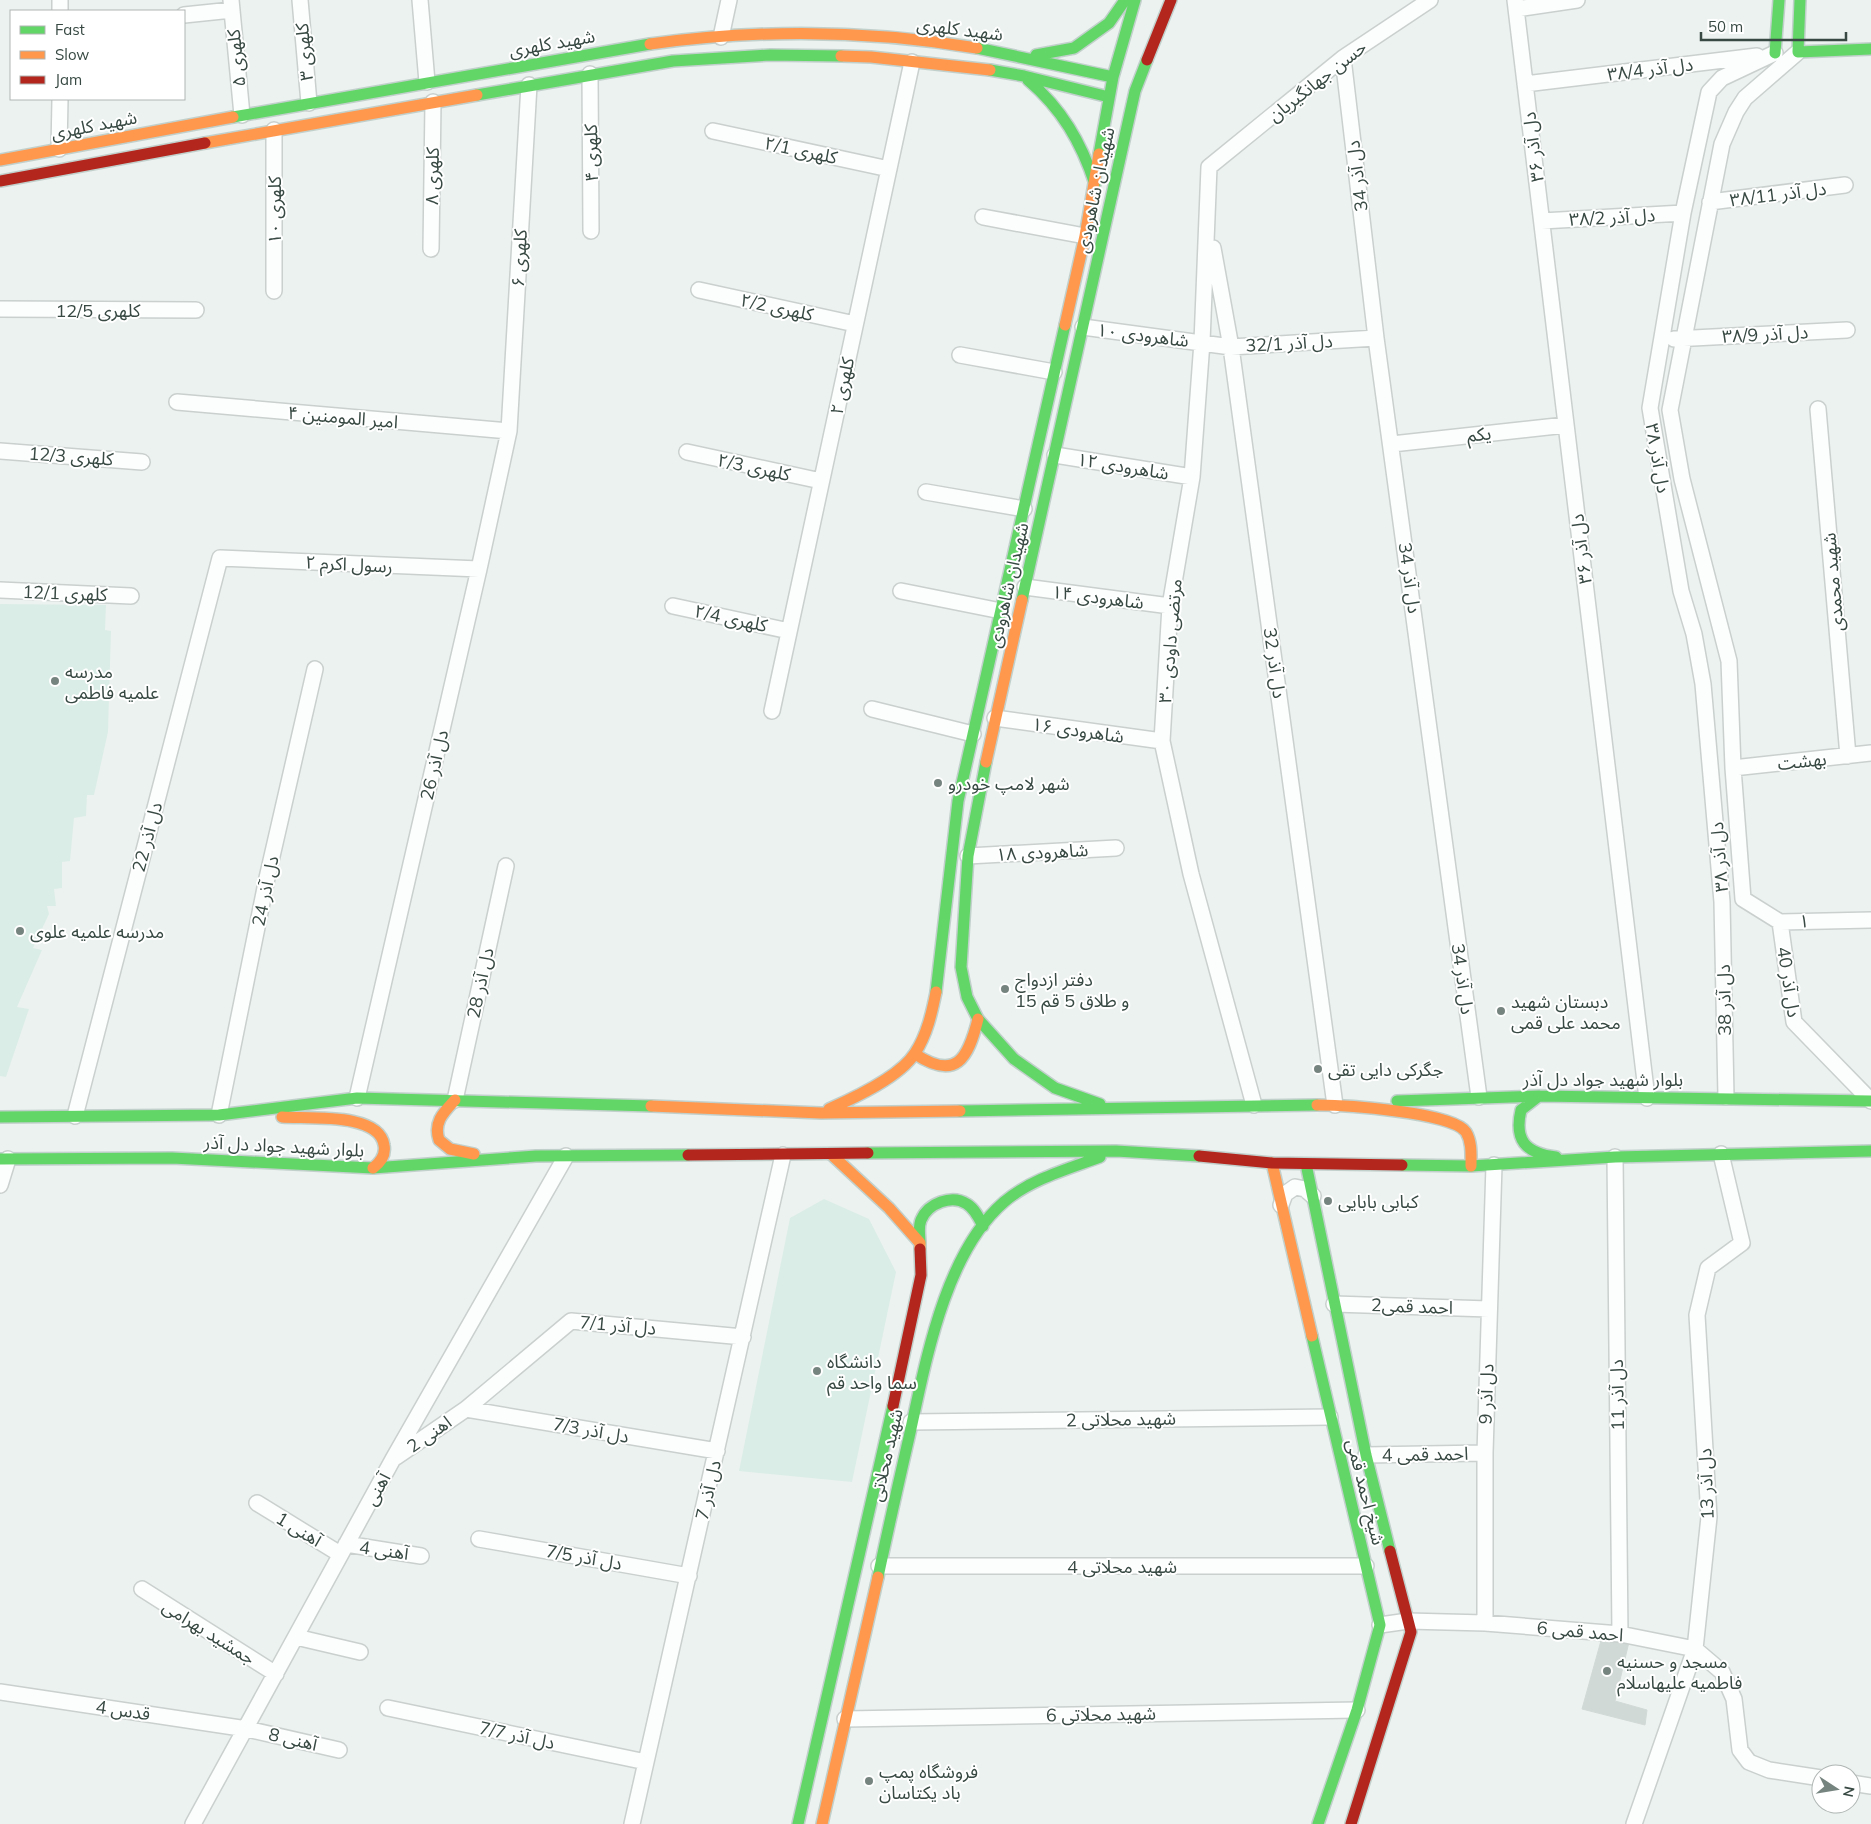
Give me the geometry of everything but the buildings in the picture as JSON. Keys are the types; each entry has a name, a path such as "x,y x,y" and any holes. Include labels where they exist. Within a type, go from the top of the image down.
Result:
{"main road":[{"path":"1028,56 1074,48 1109,23 1125,0"},
{"name":"شهیدان شاهرودی","path":"1116,1110 1055,1088 1014,1059 978,1019 967,997 961,967 968,856 976,805 1083,327 1124,84 1135,0"},
{"name":"شهیدان شاهرودی","path":"820,1113 852,1099 890,1077 915,1054 931,1017 940,968 950,857 958,800 1085,236 1109,97 1124,84 1171,0"},
{"path":"1775,53 1779,0"},
{"path":"1800,0 1798,52 1871,49"},
{"name":"شهید کلهری","path":"0,160 309,103 671,40 835,34 985,49 1028,56 1124,84"},
{"path":"721,37 722,58"},
{"path":"0,181 274,130 673,61 834,55 912,62 1024,76 1109,97 1124,84"},
{"path":"1024,76 1047,96 1071,126 1088,160 1095,186"},
{"path":"915,1054 929,1066 947,1067 963,1059 972,1043 978,1019"},
{"path":"1538,1096 1521,1110 1517,1130 1525,1145 1537,1153 1577,1158"},
{"name":"بلوار شهید جواد دل آذر","path":"0,1117 239,1114 357,1098 820,1113 1116,1110 1254,1105 1335,1105 1479,1097 1538,1096 1871,1101"},
{"path":"455,1100 442,1114 437,1129 441,1144 451,1152 536,1156"},
{"path":"1335,1105 1435,1117 1454,1122 1466,1132 1471,1147 1471,1166 1577,1158 1871,1151"},
{"path":"239,1114 361,1123 376,1128 383,1139 386,1150 382,1161 373,1168"},
{"name":"بلوار شهید جواد دل آذر","path":"4,1159 172,1158 373,1168 536,1156 832,1155 1116,1151 1154,1152 1272,1163 1471,1166"},
{"name":"شهید محلاتی","path":"822,1824 932,1335 951,1281 983,1226 1004,1202 1041,1179 1116,1151"},
{"path":"832,1155 888,1208 920,1243"},
{"name":"شیخ احمد قمی","path":"1272,1163 1380,1625 1357,1710 1318,1824"},
{"name":"شیخ احمد قمی","path":"1306,1164 1366,1455 1410,1632 1351,1824"},
{"name":"شهید محلاتی","path":"798,1824 911,1328 921,1275 919,1225 928,1209 943,1200 961,1201 976,1210 983,1226"}],"street":[{"name":"کلهری ۳","path":"300,0 309,103"},
{"path":"420,0 427,82"},
{"path":"721,37 729,0"},
{"name":"حسن جهانگیریان","path":"1208,167 1343,58 1430,0"},
{"path":"1516,5 1577,0"},
{"path":"185,15 231,5"},
{"name":"کلهری ۵","path":"231,5 242,115"},
{"name":"دل آذر ۳۶","path":"1516,5 1647,1098"},
{"name":"دل آذر ۳۸/4","path":"1525,84 1775,53 1798,52"},
{"name":"دل آذر ۳۸","path":"1743,898 1729,661 1682,479 1670,410 1722,144 1736,112 1745,98 1798,52"},
{"name":"دل آذر ۳۸","path":"1722,902 1703,684 1694,634 1681,591 1650,408 1683,213 1709,92 1722,78 1775,53"},
{"name":"دل آذر 34","path":"1343,58 1376,338 1392,444 1479,1097"},
{"name":"کلهری ۲","path":"772,712 912,62"},
{"name":"کلهری ۴","path":"590,74 591,231"},
{"name":"کلهری ۶","path":"509,431 529,85"},
{"path":"60,100 60,149"},
{"name":"کلهری ۸","path":"431,250 433,102"},
{"name":"کلهری ۱۰","path":"274,130 274,291"},
{"name":"کلهری ۲/1","path":"713,131 889,169"},
{"name":"۳۰ مرتضی داودی","path":"1208,167 1208,221 1202,342 1192,477 1170,606 1162,741 1191,874 1254,1105"},
{"name":"دل آذر ۳۸/11","path":"1710,202 1845,185"},
{"name":"دل آذر ۳۸/2","path":"1542,220 1683,213"},
{"path":"983,217 1085,236"},
{"name":"دل آذر 32","path":"1208,221 1232,347 1335,1105"},
{"name":"کلهری ۲/2","path":"699,290 855,324"},
{"name":"کلهری 12/5","path":"0,309 196,310"},
{"name":"شاهرودی ۱۰","path":"1083,327 1202,342"},
{"name":"دل آذر ۳۸/9","path":"1662,340 1847,330"},
{"name":"دل آذر 32/1","path":"1202,342 1232,347 1376,338"},
{"path":"960,355 1054,372"},
{"name":"امیر المومنین ۴","path":"177,402 509,431"},
{"name":"شهید محمدی","path":"1818,409 1848,756"},
{"name":"یکم","path":"1392,444 1566,425"},
{"name":"دل آذر 26","path":"357,1098 509,431"},
{"name":"کلهری 12/3","path":"0,451 142,462"},
{"name":"کلهری ۲/3","path":"687,452 821,481"},
{"name":"شاهرودی ۱۲","path":"1055,455 1192,477"},
{"path":"926,492 1024,509"},
{"name":"رسول اکرم ۲","path":"220,558 479,569"},
{"name":"دل آذر 22","path":"75,1116 220,558"},
{"name":"شاهرودی ۱۴","path":"1025,588 1170,606"},
{"name":"کلهری 12/1","path":"0,590 131,596"},
{"path":"901,591 1001,611"},
{"name":"کلهری ۲/4","path":"673,606 789,631"},
{"name":"دل آذر 24","path":"219,1115 267,878 316,669"},
{"path":"872,709 972,734"},
{"name":"شاهرودی ۱۶","path":"995,718 1162,741"},
{"name":"بهشت","path":"1734,768 1871,753"},
{"name":"شاهرودی ۱۸","path":"968,856 1116,848"},
{"name":"دل آذر 28","path":"455,1100 506,866"},
{"name":"۱","path":"1743,898 1780,922 1871,920"},
{"name":"دل آذر 38","path":"1722,902 1726,1098"},
{"name":"دل آذر 40","path":"1780,922 1794,1022 1871,1101"},
{"name":"دل آذر 13","path":"1634,1824 1695,1648 1709,1517 1697,1315 1708,1268 1742,1243 1721,1154"},
{"name":"دل آذر 7","path":"632,1824 783,1155"},
{"name":"آهنی","path":"195,1824 343,1549 566,1156"},
{"name":"دل آذر 11","path":"1615,1157 1620,1634"},
{"path":"0,1185 4,1159"},
{"name":"دل آذر 9","path":"1485,1623 1484,1453 1494,1165"},
{"path":"1281,1205 1285,1194 1295,1187 1306,1189 1313,1196"},
{"name":"احمد قمی2","path":"1334,1304 1489,1309"},
{"name":"دل آذر 7/1","path":"466,1408 571,1320 743,1337"},
{"name":"اهنی 2","path":"393,1459 466,1408"},
{"name":"دل آذر 7/3","path":"466,1408 717,1452"},
{"name":"شهید محلاتی 2","path":"912,1422 1330,1417"},
{"name":"احمد قمی 4","path":"1366,1455 1484,1453"},
{"name":"آهنی 1","path":"257,1503 343,1549"},
{"name":"دل آذر 7/5","path":"480,1539 688,1576"},
{"name":"آهنی 4","path":"343,1549 421,1556"},
{"name":"شهید محلاتی 4","path":"879,1566 1366,1566"},
{"name":"جمشید بهرامی","path":"142,1589 276,1674"},
{"name":"احمد قمی 6","path":"1380,1625 1408,1621 1485,1623 1620,1634 1695,1648"},
{"path":"296,1638 360,1652"},
{"path":"1695,1648 1722,1672 1734,1699 1740,1750 1750,1762 1769,1770 1811,1776"},
{"name":"قدس 4","path":"0,1692 247,1729"},
{"name":"دل آذر 7/7","path":"388,1708 646,1762"},
{"name":"شهید محلاتی 6","path":"845,1719 1357,1710"},
{"name":"آهنی 8","path":"247,1729 339,1750"}],"shaded area":[{"name":"مدرسه علمیه فاطمی","path":"0,604 106,605 105,630 111,631 108,732 94,795 87,795 86,816 74,818 70,861 62,862 62,888 54,889 56,906 47,906 49,914 33,948 42,950 17,1007 29,1009 6,1077 0,1076"},
{"name":"دانشگاه سما واحد قم","path":"824,1199 869,1219 896,1272 852,1482 739,1471 790,1218"}],"traffic: fast":[{"path":"1036,55 1074,48 1109,23 1125,0"},
{"path":"1099,154 1113,77 1135,0"},
{"path":"1775,53 1779,0"},
{"path":"1800,0 1798,52 1871,49"},
{"path":"233,117 650,44"},
{"path":"977,48 1113,77"},
{"path":"477,95 673,61 770,55 841,56"},
{"path":"1022,600 1135,91 1147,60"},
{"path":"990,70 1024,76 1109,97"},
{"path":"1028,80 1051,103 1069,127 1077,140 1095,184"},
{"path":"936,992 958,801 1065,325"},
{"path":"986,762 968,856 961,967 967,997 978,1019 1014,1059 1055,1088 1100,1104"},
{"path":"1539,1096 1521,1110 1519,1120 1521,1137 1529,1148 1536,1152 1556,1157"},
{"path":"1397,1101 1539,1096 1871,1101"},
{"path":"0,1117 219,1115 357,1098 651,1106"},
{"path":"960,1111 1317,1105"},
{"path":"868,1153 1116,1151 1199,1156"},
{"path":"1402,1165 1471,1166 1615,1157 1871,1151"},
{"path":"0,1159 172,1158 373,1168 536,1156 688,1155"},
{"path":"878,1577 931,1341 953,1278 967,1249 984,1224 1004,1202 1015,1194 1050,1175 1100,1157"},
{"path":"1306,1164 1366,1455 1390,1551"},
{"path":"920,1243 919,1228 924,1214 935,1205 948,1200 961,1201 970,1206 983,1226"},
{"path":"1312,1336 1380,1625 1357,1710 1318,1824"},
{"path":"798,1824 893,1406"}],"traffic: slow":[{"path":"650,44 731,36 814,34 896,38 977,48"},
{"path":"841,56 871,57 990,70"},
{"path":"205,143 477,95"},
{"path":"0,160 233,117"},
{"path":"1065,325 1085,236 1099,154"},
{"path":"986,762 1022,600"},
{"path":"829,1109 876,1086 908,1062 915,1053 926,1031 936,992"},
{"path":"915,1054 941,1066 958,1062 970,1045 978,1019"},
{"path":"455,1100 441,1118 437,1128 439,1140 450,1149 474,1154"},
{"path":"1317,1105 1396,1111 1441,1119 1457,1125 1468,1136 1471,1149 1471,1166"},
{"path":"651,1106 821,1113 960,1111"},
{"path":"282,1117 341,1119 370,1127 379,1134 384,1145 382,1158 373,1168"},
{"path":"832,1155 889,1208 920,1243 920,1249"},
{"path":"1272,1163 1312,1336"},
{"path":"822,1824 878,1577"}],"traffic: jam":[{"path":"1147,60 1171,0"},
{"path":"0,181 205,143"},
{"path":"688,1155 868,1153"},
{"path":"1199,1156 1272,1163 1402,1165"},
{"path":"893,1406 921,1275 920,1249"},
{"path":"1351,1824 1411,1632 1390,1551"}],"place":[{"name":"مدرسه علمیه فاطمی","path":"55,681"},
{"name":"شهر لامپ خودرو","path":"938,783"},
{"name":"مدرسه علمیه علوی","path":"20,931"},
{"name":"دفتر ازدواج 15 و طلاق 5 قم","path":"1005,989"},
{"name":"دبستان شهید محمد علی قمی","path":"1501,1011"},
{"name":"جگرکی دایی تقی","path":"1318,1069"},
{"name":"کبابی بابایی","path":"1328,1201"},
{"name":"دانشگاه سما واحد قم","path":"817,1371"},
{"name":"مسجد و حسنیه فاطمیه علیهاسلام","path":"1607,1671"},
{"name":"فروشگاه پمپ باد یکتاسان","path":"869,1781"}]}
